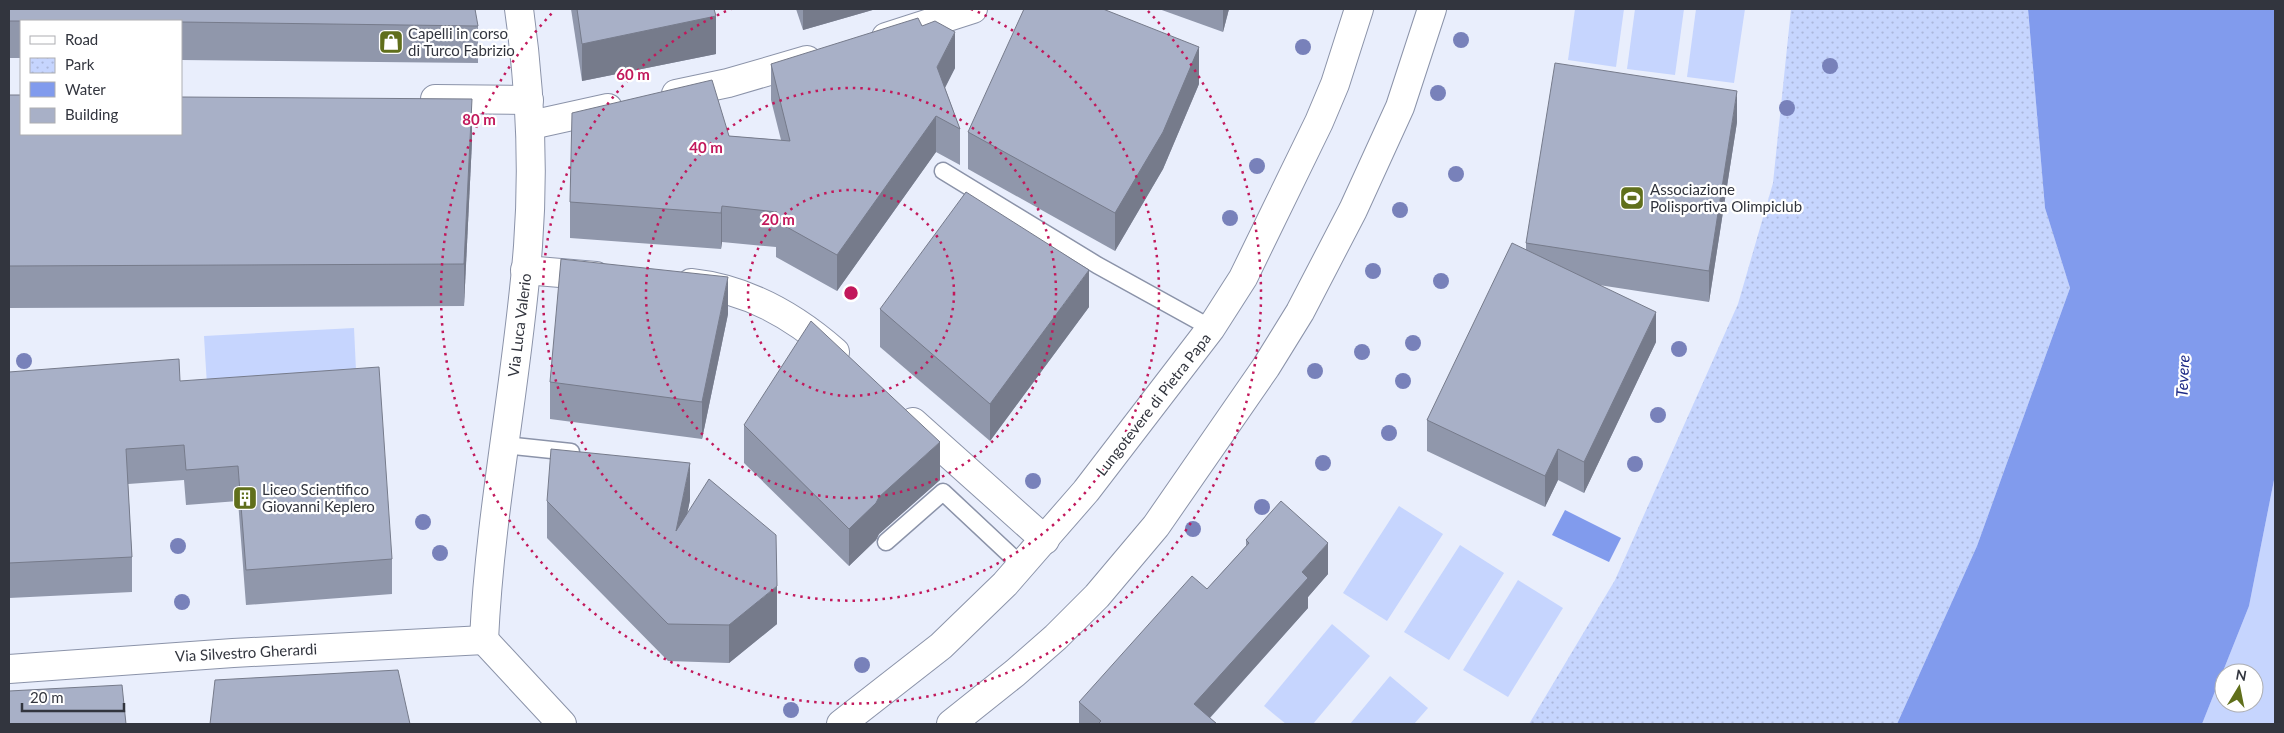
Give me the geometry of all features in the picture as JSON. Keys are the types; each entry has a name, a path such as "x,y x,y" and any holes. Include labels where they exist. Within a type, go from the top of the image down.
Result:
{"street":[{"name":"Via Luca Valerio","path":"484,640 494,522 528,244 530,112 519,9"},
{"path":"862,44 973,9"},
{"name":"Lungotevere di Pietra Papa","path":"841,724 940,646 1022,566 1086,491 1211,328 1243,278 1319,122 1335,84 1359,9"},
{"path":"950,724 1022,667 1056,637 1097,596 1156,526 1266,367 1300,312 1353,210 1400,107 1432,9"},
{"path":"406,99 530,112 641,101 728,83 827,54"},
{"path":"526,270 625,278"},
{"path":"662,281 734,290 765,303 803,326 850,365"},
{"path":"894,405 1045,540"},
{"path":"484,640 556,722"},
{"name":"Via Silvestro Gherardi","path":"9,669 224,653 484,640"}],"lane":[{"path":"943,171 1097,265 1211,328"},
{"path":"504,445 587,454"},
{"path":"886,542 943,492 1022,566"}],"green space":[{"path":"1575,9 1624,9 1616,67 1568,60"},
{"path":"1635,9 1684,9 1675,75 1627,69"},
{"path":"1696,9 1745,9 1734,83 1687,77"},
{"path":"1791,9 2028,9 2045,208 2070,288 1977,546 1897,724 1529,724 1615,580 1738,304 1773,183"},
{"path":"354,328 357,392 208,402 204,336"},
{"path":"2275,475 2275,724 2202,724 2214,694 2214,713 2264,713 2264,663 2226,663 2249,606"},
{"path":"1399,506 1443,534 1387,621 1343,593"},
{"path":"1460,545 1504,573 1449,660 1404,632"},
{"path":"1518,580 1563,608 1508,697 1463,670"},
{"path":"1332,624 1370,656 1313,724 1286,724 1264,706"},
{"path":"1390,676 1428,708 1414,724 1350,724"}],"water":[{"name":"Tevere","path":"2028,9 2275,9 2275,475 2249,606 2226,663 2214,663 2214,694 2202,724 1897,724 1977,546 2070,288 2045,208"},
{"path":"1565,510 1621,538 1609,562 1552,535"}],"building":[{"path":"9,9 475,9 478,26 182,22 182,20 9,21"},
{"path":"577,9 714,9 716,16 582,44"},
{"path":"1024,9 1103,9 1199,47 1163,132 1115,213 968,132"},
{"path":"918,18 922,26 935,21 955,32 937,67 960,129 936,116 837,255 776,221 777,212 722,206 721,213 570,202 572,113 712,80 729,136 790,141 771,64"},
{"name":"Associazione Polisportiva Olimpiclub","path":"1555,63 1737,91 1709,271 1526,243"},
{"path":"9,95 20,95 20,135 182,135 182,97 472,99 464,264 9,266"},
{"path":"966,192 1089,270 990,404 880,309"},
{"path":"1512,243 1656,312 1584,462 1558,449 1545,476 1427,420"},
{"path":"561,259 728,277 702,402 550,382"},
{"path":"811,321 940,442 879,497 876,503 849,529 744,425"},
{"path":"179,359 180,381 379,367 392,559 246,570 238,466 186,470 184,445 126,449 132,557 9,563 9,372"},
{"path":"551,449 690,463 676,531 709,479 776,535 777,586 729,625 668,624 547,501"},
{"path":"1281,501 1328,543 1302,572 1308,578 1194,704 1217,724 1098,724 1101,721 1079,702 1192,576 1207,589 1249,543 1246,540"},
{"path":"398,670 410,724 210,724 215,680"},
{"path":"122,685 126,724 9,724 9,691"}],"place":[{"name":"Capelli in corso di Turco Fabrizio","path":"391,42"},
{"name":"Associazione Polisportiva Olimpiclub","path":"1632,198"},
{"name":"Liceo Scientifico Giovanni Keplero","path":"245,498"}]}
